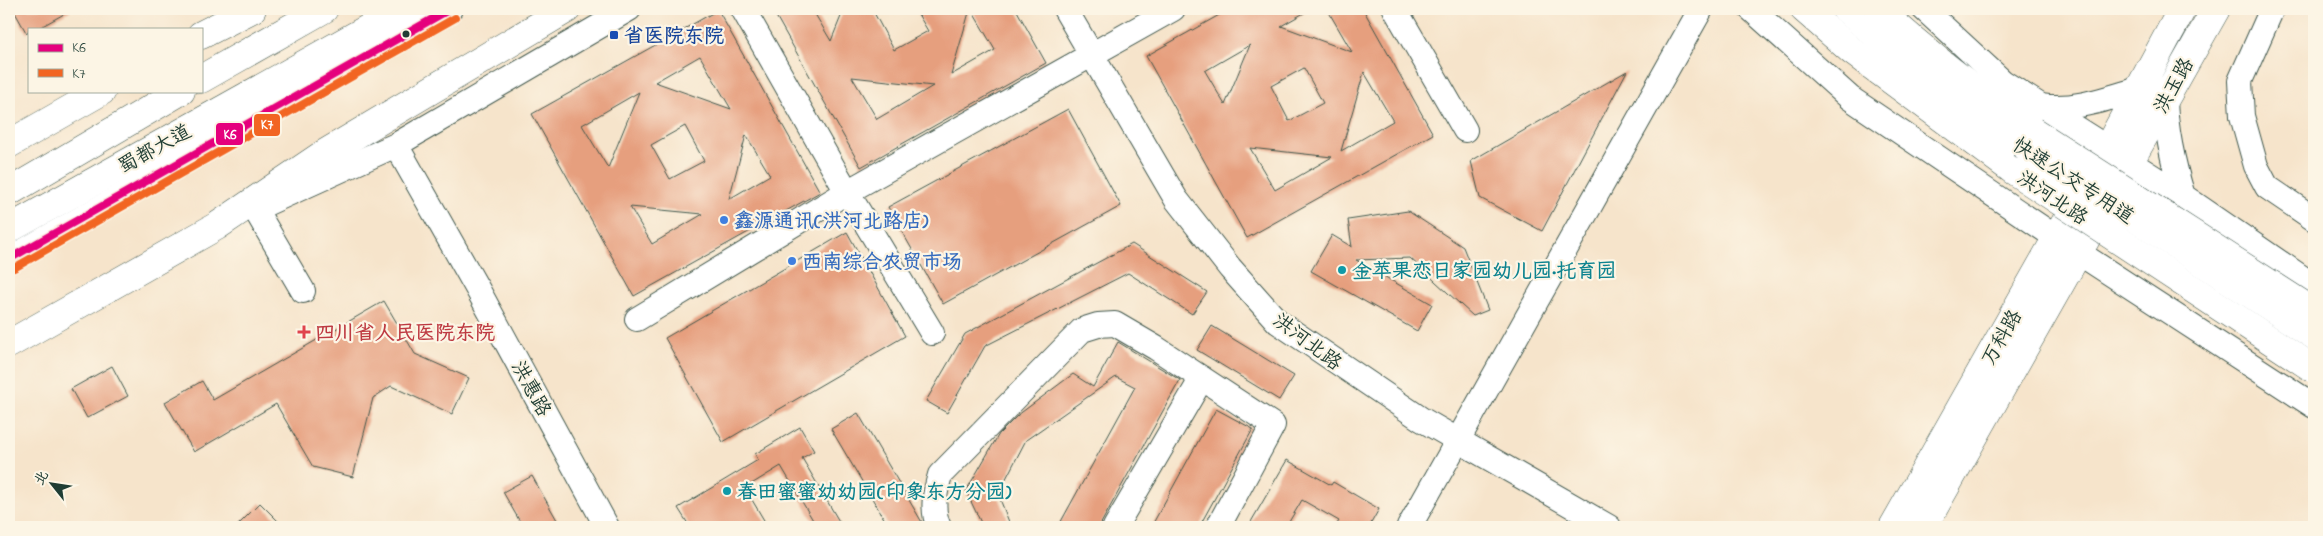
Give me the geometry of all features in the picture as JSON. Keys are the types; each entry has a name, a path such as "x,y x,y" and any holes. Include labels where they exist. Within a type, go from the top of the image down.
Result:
{"main road":[{"path":"202,34 252,9"},
{"path":"202,78 324,9"},
{"name":"蜀都大道","path":"9,229 403,9"},
{"path":"9,344 217,226 322,155 568,9"},
{"name":"洪河北路","path":"1804,9 1852,51 2014,171 2314,369"},
{"path":"1878,9 1921,48 1994,104 2314,312"},
{"path":"1889,9 1921,48"},
{"name":"洪玉路","path":"2119,154 2139,89 2182,9"},
{"name":"洪玉路","path":"2119,154 2165,100 2216,9"},
{"path":"9,144 100,92"},
{"name":"蜀都大道","path":"9,192 179,92"},
{"name":"万科路","path":"1893,527 2056,238 2119,154"},
{"name":"万科路","path":"1923,527 2079,253 2119,154"}],"street":[{"path":"202,33 234,9"},
{"path":"9,259 450,9"},
{"path":"217,226 396,146 629,9"},
{"path":"743,9 847,192 932,333"},
{"name":"洪河北路","path":"1065,9 1176,199 1230,268 1278,322 1421,419 1610,527"},
{"path":"636,320 847,192 1173,9"},
{"path":"1395,9 1465,130"},
{"path":"1409,527 1701,9"},
{"path":"1751,9 1850,98 2056,238 2314,406"},
{"name":"快速公交专用道","path":"1843,9 1868,32 1944,93 2314,338"},
{"path":"1924,9 2002,82 2119,154 2314,286"},
{"path":"2272,9 2240,81 2242,116 2256,166 2267,187 2314,219"},
{"path":"2042,106 2058,109 2139,89"},
{"path":"2165,100 2166,127 2183,196"},
{"name":"洪惠路","path":"396,146 478,288 608,527"},
{"path":"255,209 303,291"},
{"path":"2217,342 2271,258"},
{"path":"939,527 935,519 934,496 940,474 1082,330 1098,325 1115,324 1202,378 1272,426 1218,527"},
{"path":"1115,527 1202,378"}],"building":[{"path":"13,9 73,9 39,28 28,28 27,34"},
{"path":"772,9 812,9 831,41 844,9 872,9 894,50 928,31 915,9 970,9 951,75 995,50 971,9 1016,9 1046,63 861,167","holes":["852,77 933,86 877,119"]},
{"path":"1230,9 1311,9 1281,26 1352,52 1327,9 1363,9 1433,134 1247,238 1146,56","holes":["1250,45 1225,105 1205,71","1304,68 1323,103 1289,121 1271,86","1364,72 1393,121 1341,151","1250,148 1332,157 1275,190"]},
{"path":"718,10 820,192 634,296 532,114","holes":["700,56 731,109 655,82","639,92 608,168 582,125","685,126 704,161 670,179 651,145","746,135 770,175 729,199","630,207 703,214 652,244"]},
{"path":"1627,71 1542,231 1480,198 1471,161"},
{"path":"1068,109 1121,206 943,304 888,207"},
{"name":"金苹果恋日家园幼儿园·托育园","path":"1408,211 1463,247 1488,310 1473,316 1410,258 1356,260 1432,304 1417,331 1311,271 1332,235 1352,247 1348,220"},
{"path":"847,232 905,336 723,442 665,338"},
{"path":"1132,244 1207,292 1192,314 1128,273 985,346 947,413 926,401 965,334"},
{"path":"384,301 415,354 469,378 452,414 391,386 373,398 353,477 313,467 276,404 194,452 165,402 202,381 213,400"},
{"path":"1212,326 1294,376 1279,400 1197,350"},
{"path":"1118,342 1180,380 1099,527 1058,527 1135,387 1116,377 1026,440 998,494 1011,527 983,527 966,491 999,434 1018,415 1073,374 1093,387"},
{"path":"112,366 128,396 87,418 71,389"},
{"path":"1216,409 1253,429 1199,527 1151,527"},
{"path":"858,413 924,527 889,527 831,429"},
{"path":"800,427 814,451 802,458 840,523 832,527 817,527 781,466 745,488 768,527 690,527 678,508 758,460 755,454"},
{"path":"1287,460 1331,485 1333,482 1379,509 1369,527 1335,527 1339,521 1302,500 1286,527 1248,527"},
{"path":"532,476 561,527 523,527 503,492"},
{"path":"260,503 284,527 236,527"}],"transit line":[{"name":"K6","path":"9,259 450,9"},
{"name":"K7","path":"14,268 455,18"}],"place":[{"name":"省医院东院","path":"614,35"},
{"name":"鑫源通讯(洪河北路店)","path":"724,220"},
{"name":"西南综合农贸市场","path":"792,261"},
{"name":"金苹果恋日家园幼儿园·托育园","path":"1342,270"},
{"name":"四川省人民医院东院","path":"304,332"},
{"name":"春田蜜蜜幼幼园(印象东方分园)","path":"727,491"}]}
